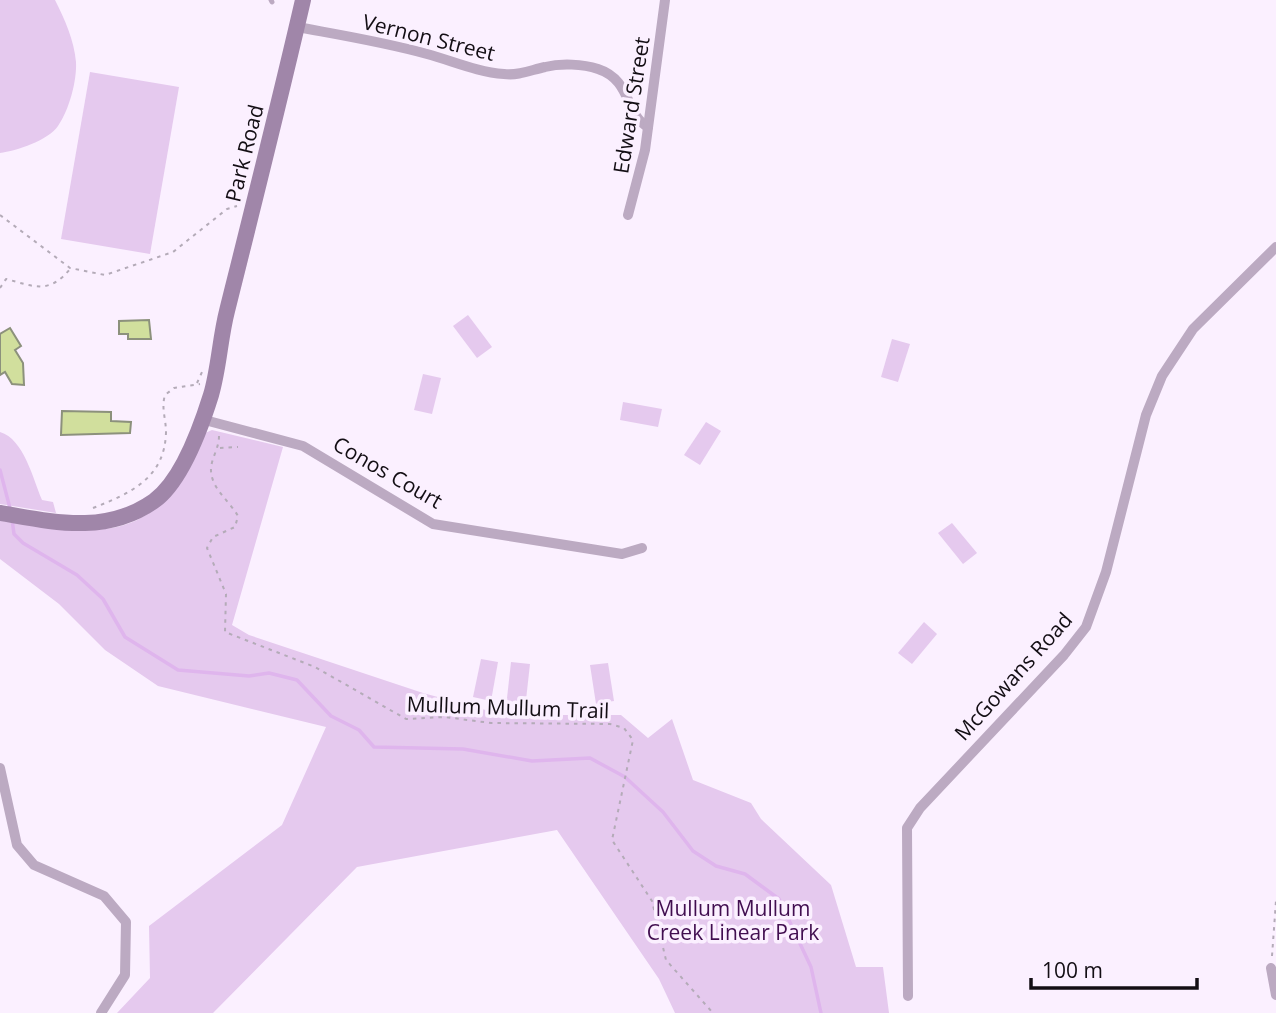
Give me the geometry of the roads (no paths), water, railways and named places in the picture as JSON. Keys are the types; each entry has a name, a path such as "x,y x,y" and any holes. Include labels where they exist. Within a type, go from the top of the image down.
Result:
{"street":[{"name":"Park Road","path":"201,419 203,385 225,316 303,0"},
{"name":"Edward Street","path":"628,215 641,174 665,0"},
{"name":"Vernon Street","path":"297,27 429,54 461,66 504,74 517,75 548,66 600,69 622,86 636,118 648,127"},
{"name":"McGowans Road","path":"908,996 907,828 920,808 1064,655 1086,627 1106,572 1146,415 1162,376 1193,329 1276,247"},
{"name":"Park Road","path":"0,513 57,523 104,523 138,511 157,499 180,471 211,395 225,316"},
{"name":"Conos Court","path":"201,419 303,446 433,524 622,554 642,548"},
{"path":"0,768 17,845 34,865 104,896 125,922 125,975 101,1013"},
{"path":"1272,968 1276,995"}],"waterway":[{"path":"0,470 11,512"},
{"path":"12,519 14,534 23,543 77,575 103,599 125,637 178,670 249,676 269,673 297,680 331,716 359,730 374,747 463,749 532,761 590,758 625,777 663,812 693,851 716,866 745,874 779,899 811,967 821,1013"}],"park label":[{"name":"Mullum Mullum Creek Linear Park","path":"733,920"}]}
